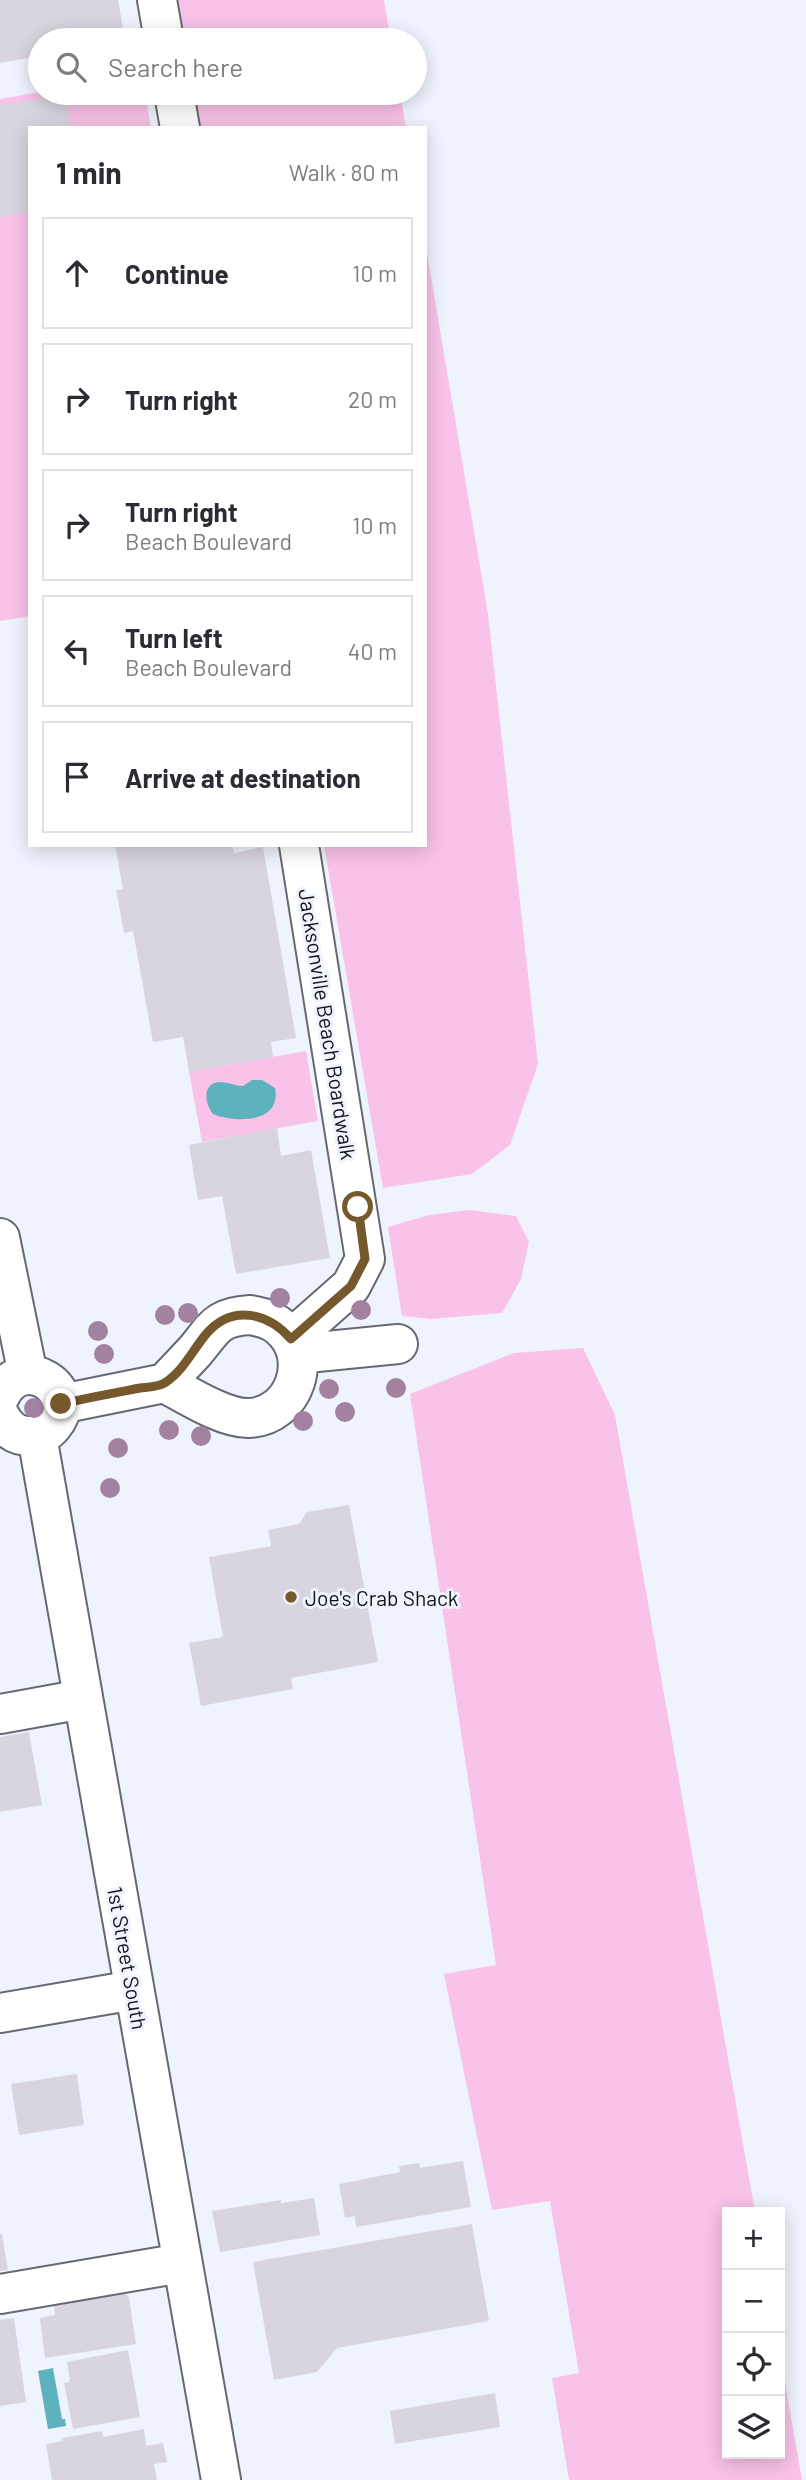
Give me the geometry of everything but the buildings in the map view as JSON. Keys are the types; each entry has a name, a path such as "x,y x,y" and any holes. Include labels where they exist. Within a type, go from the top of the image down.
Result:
{"street":[{"path":"157,0 162,28"},
{"path":"176,105 180,126"},
{"name":"Jacksonville Beach Boardwalk","path":"294,1347 351,1286 365,1259 299,847"},
{"name":"1st Street South","path":"0,1238 10,1411 83,1699 221,2480"},
{"path":"10,1411 47,1432 57,1420 61,1404 165,1383 199,1347 207,1333 219,1322 234,1316 266,1318 280,1327 294,1347 299,1373 293,1390 282,1405 267,1414 249,1418 232,1416 165,1383"},
{"path":"294,1347 398,1344"},
{"path":"0,1714 83,1699"},
{"path":"0,2013 134,1990"},
{"path":"0,2294 182,2263"}],"shaded area":[{"path":"178,0 384,0 389,28 183,28"},
{"path":"28,94 28,105 147,105 151,126 28,126 28,616 0,621 0,99"},
{"path":"196,105 402,105 406,126 200,126"},
{"path":"427,253 488,614 538,1064 510,1145 472,1174 383,1188 324,847 427,847"},
{"path":"306,1051 318,1121 202,1142 189,1072"},
{"path":"470,1210 516,1216 529,1242 521,1279 502,1313 431,1319 402,1316 388,1227 429,1215"},
{"path":"583,1348 615,1415 754,2207 722,2207 722,2459 785,2459 785,2382 802,2480 569,2480 552,2378 579,2373 550,2201 492,2210 444,1974 496,1965 410,1394 514,1353"}],"water":[{"path":"252,1080 262,1080 275,1088 275,1100 271,1109 255,1118 244,1119 213,1114 206,1095 210,1086 220,1082 243,1086"},
{"path":"53,2368 62,2419 65,2419 66,2426 48,2429 38,2371"}],"place":[{"name":"Joe's Crab Shack","path":"291,1597"}],"route":[{"path":"61,1404 165,1383 199,1347 207,1333 219,1322 234,1316 266,1318 280,1327 291,1339 351,1286 365,1259 358,1207"}]}
